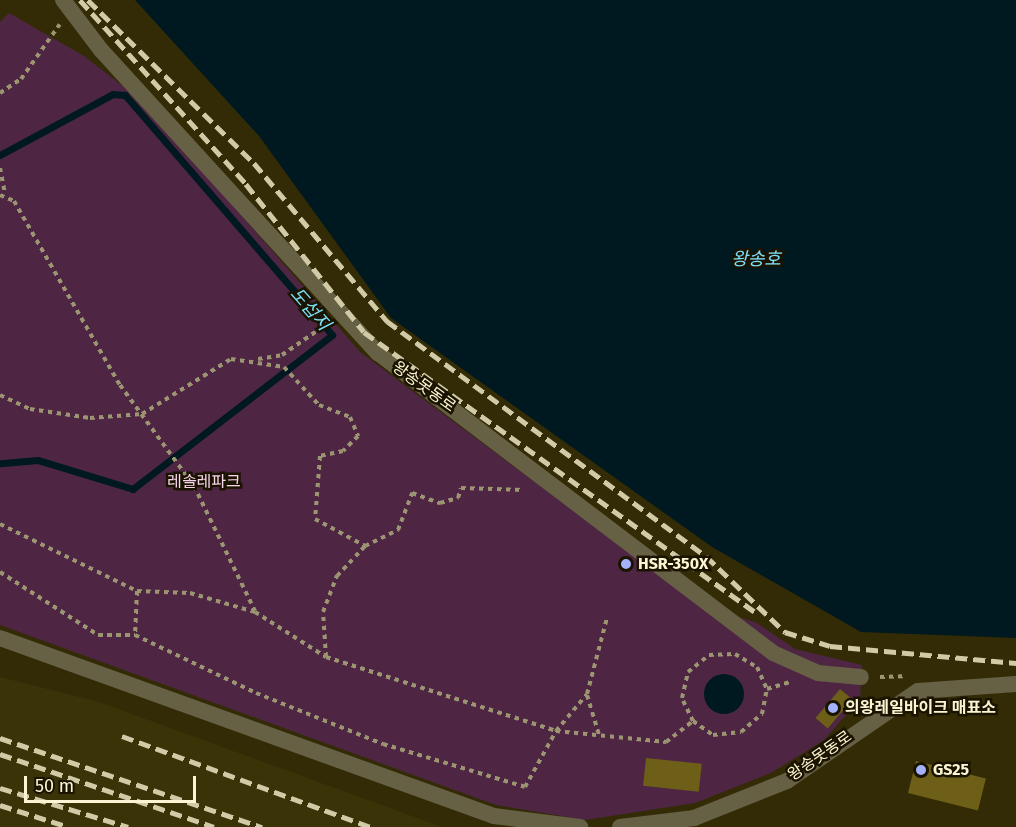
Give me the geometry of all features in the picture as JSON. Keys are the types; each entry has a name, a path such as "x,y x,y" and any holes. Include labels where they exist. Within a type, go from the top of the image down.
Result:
{"street":[{"name":"왕송못동로","path":"66,6 249,207 344,321 378,352 773,653 819,673 861,677"},
{"path":"0,638 494,816 580,827"},
{"name":"왕송못동로","path":"620,827 694,818 787,781 918,691 1016,684"}],"path":[{"path":"0,93 21,79 66,6"},
{"path":"0,169 3,194 49,256 120,386 170,449 188,478 255,612"},
{"path":"0,395 30,410 90,418 142,414 231,359 257,359 282,355 321,327"},
{"path":"257,359 284,367 319,405 350,417 358,436 343,451 320,456 315,519 365,546"},
{"path":"326,657 324,612 337,576 365,546 398,530 412,493 441,503 458,498 462,488 508,489"},
{"path":"0,524 137,591 190,593 255,612 326,657 556,731 600,738 666,742 693,721"},
{"path":"0,572 98,635 135,635 256,693 383,744 525,787 556,731 587,694 607,618"},
{"path":"135,635 137,591"},
{"path":"735,654 757,667 767,689 762,714 741,732 713,735 693,721 682,698 688,672 709,655 735,654"},
{"path":"767,689 819,673"},
{"path":"587,694 600,738"}],"shaded area":[{"path":"0,677 99,702 442,827 0,827"}],"green space":[{"name":"레솔레파크","path":"9,13 84,56 142,101 360,352 697,603 757,623 795,649 862,665 860,699 824,740 771,773 695,803 585,820 496,805 0,625 0,22"}],"water":[{"name":"왕송호","path":"135,0 1016,0 1016,638 861,632 712,547 391,318 259,136"},
{"path":"724,674 738,680 744,694 738,708 724,714 710,708 704,694 710,680"}],"building":[{"path":"840,689 852,699 828,728 816,718"},
{"path":"646,758 702,764 699,792 643,786"},
{"path":"916,761 986,778 978,810 908,793"}],"waterway":[{"name":"도섭지","path":"0,155 113,94 125,95 332,335 133,489 38,460 0,463"}],"railway":[{"path":"80,0 246,184 364,332 757,613"},
{"path":"88,0 254,163 387,321 706,556 785,632 830,646 1016,663"},
{"path":"122,736 371,827"},
{"path":"0,738 262,827"},
{"path":"0,754 214,827"},
{"path":"0,788 128,827"},
{"path":"0,805 69,827"}],"place":[{"name":"HSR-350X","path":"626,564"},
{"name":"의왕레일바이크 매표소","path":"833,708"},
{"name":"GS25","path":"921,770"}]}
